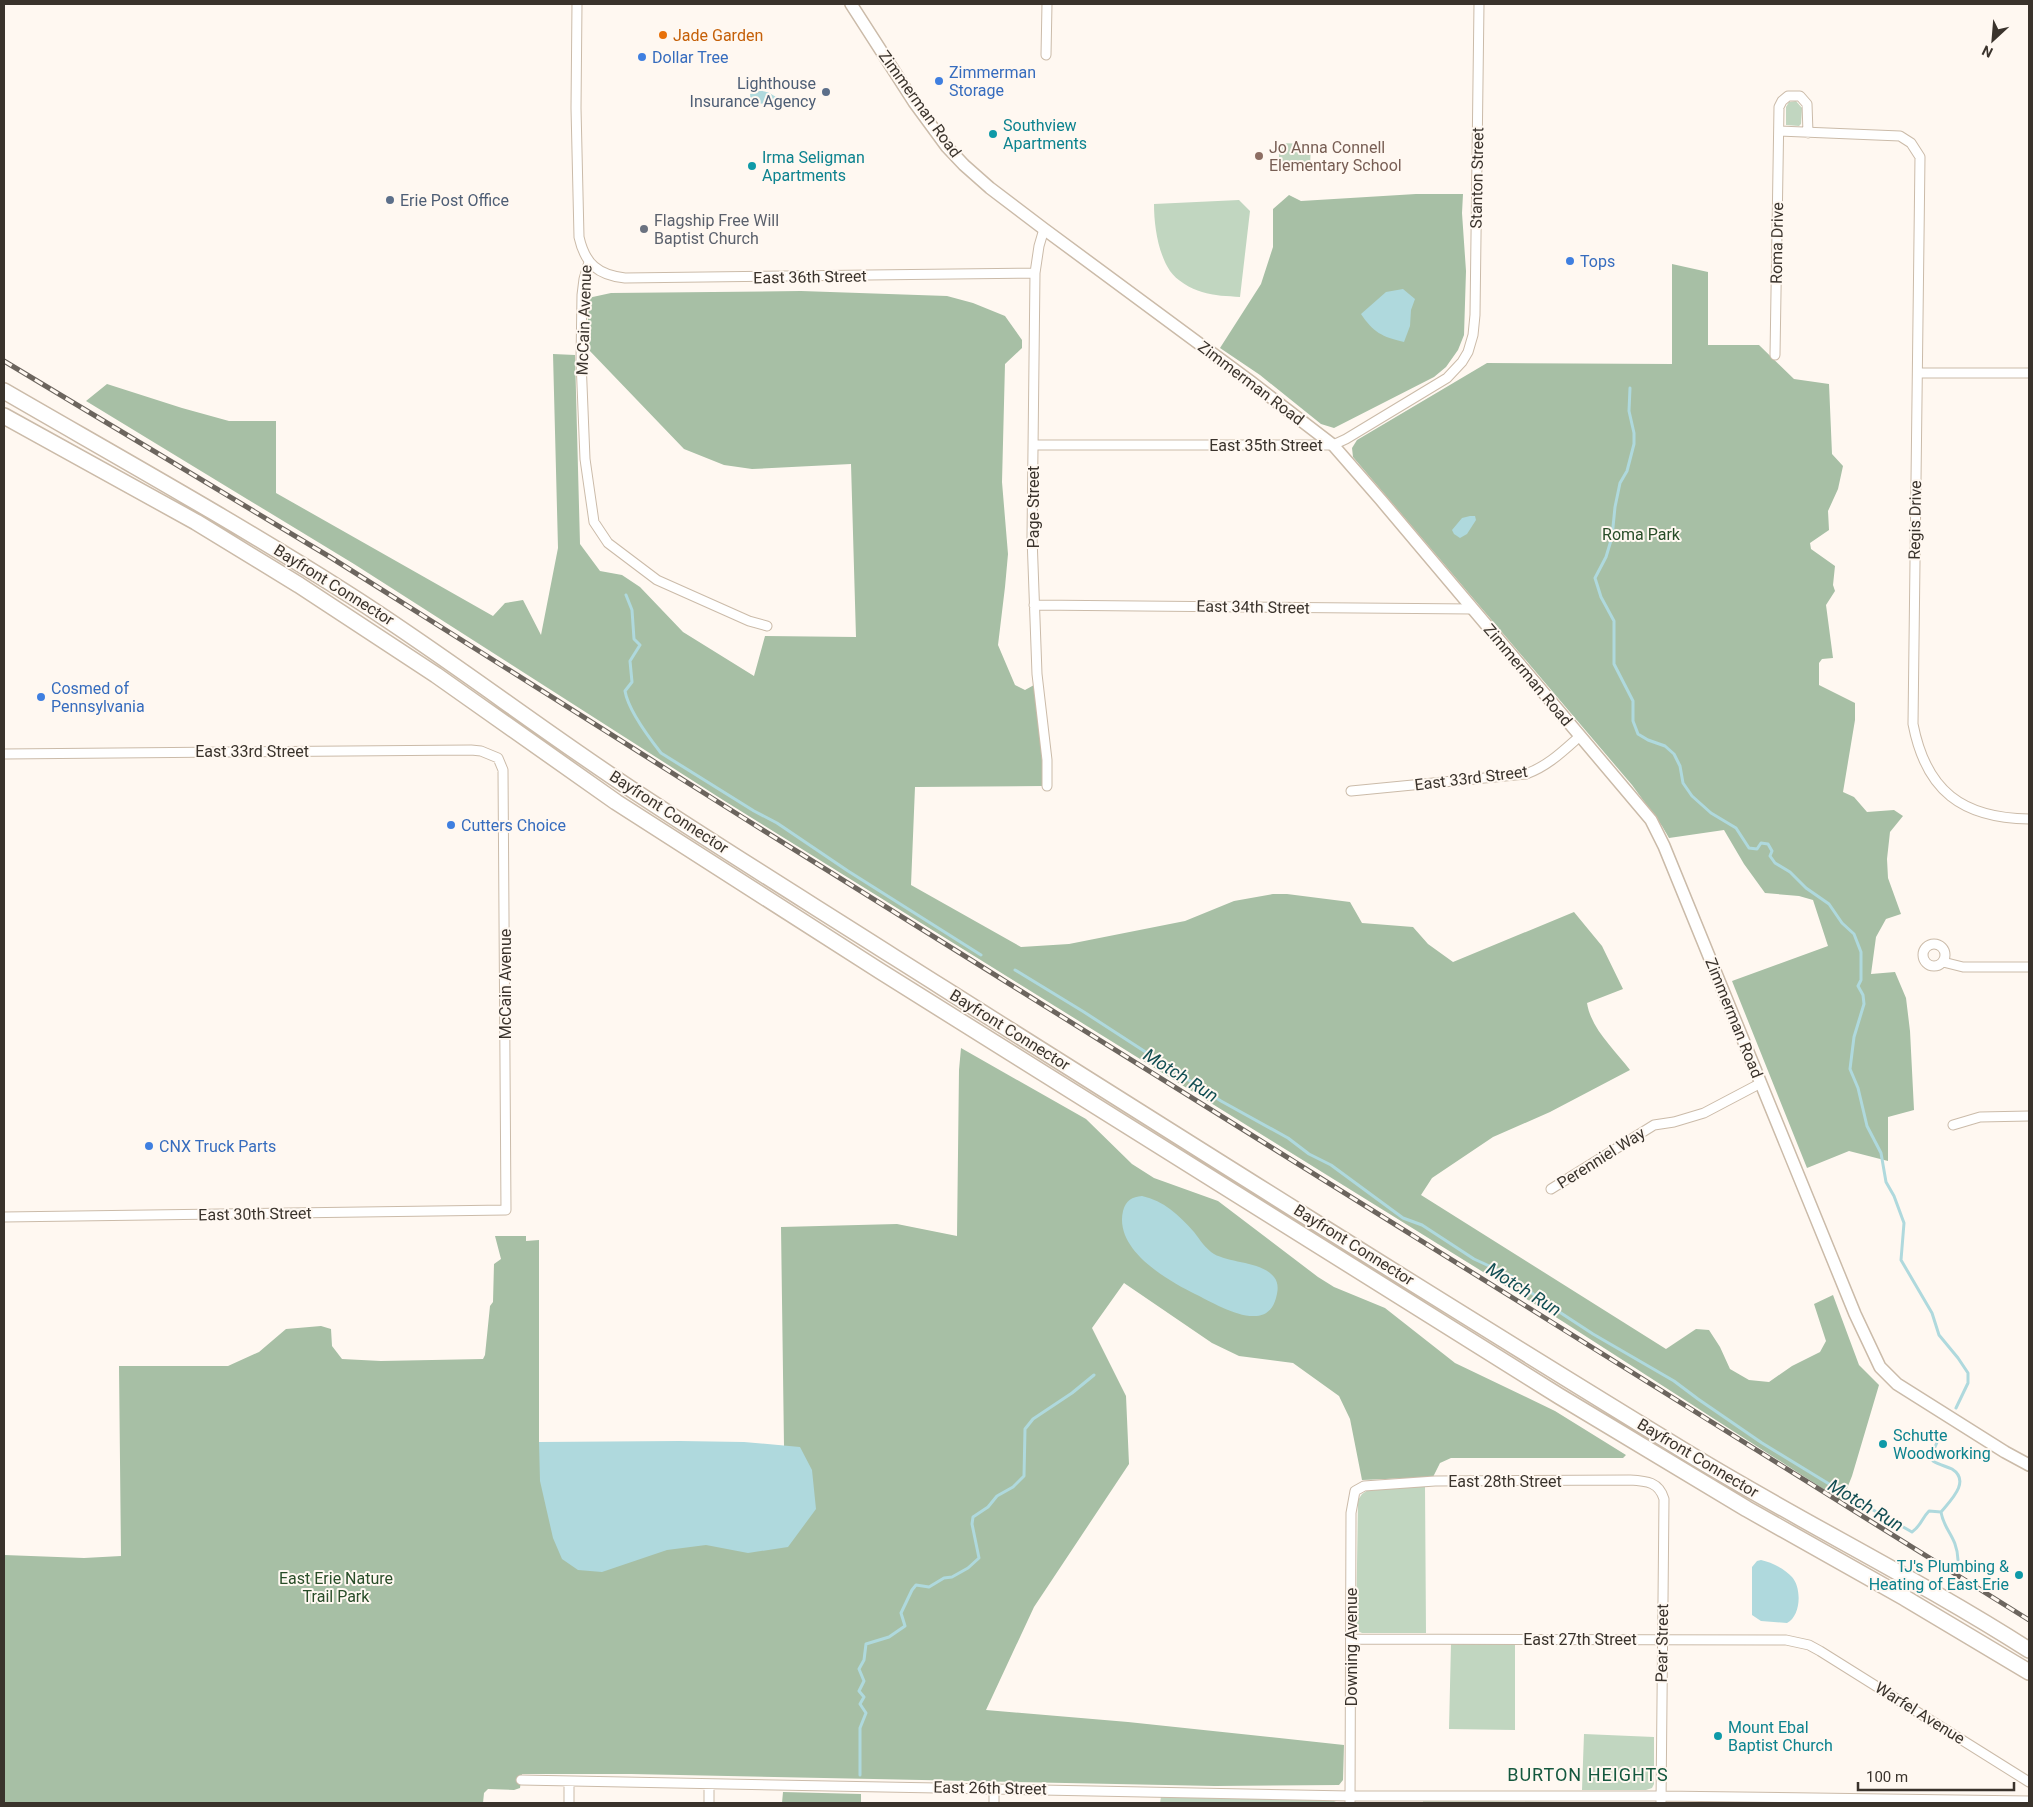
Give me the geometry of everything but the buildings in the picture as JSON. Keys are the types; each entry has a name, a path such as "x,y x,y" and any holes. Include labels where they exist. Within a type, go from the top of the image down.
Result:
{"highway":[{"name":"Bayfront Connector","path":"4,391 218,514 348,594 488,688 627,787 1553,1370 1700,1461 1932,1591 2029,1650"},
{"name":"Bayfront Connector","path":"4,416 196,522 300,585 398,649 632,812 888,976 1560,1396 1740,1505 1905,1598 2029,1672"}],"street":[{"name":"McCain Avenue","path":"577,4 576,108 579,237 582,251 589,262 582,295 581,360 585,459 594,522 608,543 643,571 670,587 749,621 767,626"},
{"name":"Zimmerman Road","path":"851,4 914,102 947,147 990,188 1333,445 1651,820 1658,833 1855,1314 1880,1367 1897,1384 2029,1465"},
{"path":"1046,56 1047,4"},
{"name":"Stanton Street","path":"1468,352 1473,335 1475,308 1479,4"},
{"name":"Roma Drive","path":"1775,355 1780,104 1792,94 1800,96 1807,104 1808,133"},
{"path":"1779,131 1808,133"},
{"name":"Regis Drive","path":"1808,133 1891,134 1906,139 1920,157 1912,724 1916,742 1928,769 1951,797 1979,812 2002,817 2029,819"},
{"name":"Page Street","path":"1044,229 1039,246 1035,274 1032,536 1037,674 1047,760 1047,786"},
{"name":"East 36th Street","path":"589,262 597,270 607,275 625,278 1035,274"},
{"name":"East 35th Street","path":"1033,445 1333,445 1439,385 1455,371 1468,352"},
{"path":"1918,373 2029,373"},
{"name":"East 34th Street","path":"1034,605 1473,609"},
{"name":"East 33rd Street","path":"1351,792 1526,774 1554,760 1580,736"},
{"name":"East 33rd Street","path":"4,754 471,750 482,751 498,758"},
{"name":"McCain Avenue","path":"498,758 503,770 506,1210"},
{"path":"1943,962 1963,967 2029,967"},
{"name":"Perenniel Way","path":"1551,1189 1654,1125 1674,1122 1704,1113 1761,1083"},
{"path":"1953,1125 1980,1117 2029,1116"},
{"name":"East 30th Street","path":"4,1217 506,1210"},
{"name":"East 28th Street","path":"1355,1491 1364,1486 1435,1481 1630,1480 1645,1481 1657,1485"},
{"name":"Pear Street","path":"1657,1485 1662,1492 1665,1513 1661,1800"},
{"name":"Downing Avenue","path":"1350,1799 1351,1513 1355,1491"},
{"name":"East 27th Street","path":"1351,1639 1786,1640 1809,1645"},
{"name":"Warfel Avenue","path":"1809,1645 2029,1782"},
{"name":"East 26th Street","path":"521,1780 994,1788 1350,1799 2029,1801"},
{"path":"569,1782 569,1803"},
{"path":"709,1784 709,1803"},
{"path":"994,1788 994,1803"}],"green space":[{"path":"1796,101 1802,108 1801,124 1799,126 1786,125 1786,107 1789,102"},
{"path":"1279,143 1311,144 1310,167 1279,166"},
{"path":"1416,194 1463,194 1462,213 1466,271 1464,335 1458,350 1446,367 1434,377 1334,428 1321,424 1260,375 1220,348 1261,284 1273,247 1273,209 1289,195 1301,201"},
{"path":"1239,200 1250,211 1240,297 1207,293 1193,289 1180,281 1170,271 1162,256 1156,230 1154,204"},
{"name":"Roma Park","path":"1672,264 1708,272 1708,345 1759,345 1794,379 1829,384 1832,454 1843,466 1838,489 1828,511 1829,530 1810,543 1811,549 1835,566 1833,585 1835,591 1826,605 1833,658 1822,659 1819,663 1819,685 1855,703 1855,720 1843,792 1854,797 1867,812 1894,810 1903,816 1890,832 1887,859 1888,878 1901,914 1886,919 1876,937 1871,974 1895,972 1906,998 1910,1031 1914,1110 1888,1117 1888,1161 1849,1151 1807,1168 1732,981 1828,946 1813,900 1799,896 1765,893 1744,864 1724,830 1669,838 1632,785 1353,457 1352,448 1357,440 1487,363 1672,364"},
{"path":"801,291 947,296 973,303 1005,316 1022,340 1022,348 1005,364 1002,482 1008,554 998,645 1015,685 1025,690 1034,685 1041,737 1043,786 915,787 911,885 1021,947 1069,944 1185,921 1234,901 1273,894 1287,894 1350,902 1362,923 1413,927 1428,944 1453,962 1574,912 1602,946 1623,989 1587,1003 1589,1013 1598,1030 1630,1070 1550,1112 1493,1137 1432,1178 1421,1195 1666,1349 1696,1329 1709,1330 1720,1347 1730,1369 1749,1380 1769,1382 1792,1366 1820,1352 1826,1341 1814,1304 1833,1295 1859,1365 1879,1385 1852,1476 1842,1501 1562,1321 723,800 354,564 86,401 107,384 229,421 276,421 276,493 493,616 505,603 523,600 541,635 558,548 553,354 575,355 580,544 600,571 622,575 640,587 683,632 754,676 765,636 856,637 851,464 752,469 724,465 684,449 588,349 588,298 611,293"},
{"name":"East Erie Nature Trail Park","path":"961,1048 1086,1119 1132,1164 1154,1178 1218,1201 1318,1277 1334,1287 1385,1308 1455,1363 1555,1411 1626,1455 1623,1458 1451,1458 1440,1463 1433,1477 1362,1480 1350,1419 1339,1396 1293,1363 1239,1356 1212,1343 1124,1283 1092,1328 1126,1396 1129,1464 1034,1607 986,1710 1128,1722 1344,1745 1343,1780 1339,1785 1215,1786 631,1774 522,1774 520,1788 514,1790 488,1789 484,1793 483,1803 4,1803 4,1555 84,1558 121,1556 119,1366 228,1366 259,1352 286,1329 321,1326 331,1329 332,1346 342,1359 381,1361 483,1359 490,1306 493,1302 494,1264 501,1259 495,1236 526,1236 526,1241 539,1240 539,1442 784,1446 781,1227 897,1224 957,1236 959,1070"},
{"path":"1425,1486 1426,1633 1362,1633 1356,1630 1358,1500 1368,1490"},
{"path":"1451,1643 1515,1643 1515,1730 1449,1729"},
{"path":"1584,1734 1654,1737 1654,1784 1652,1788 1646,1790 1582,1790"},
{"path":"783,1792 861,1794 861,1803 782,1803"},
{"path":"1161,1797 1325,1800 1338,1803 1160,1803"},
{"path":"1423,1800 1572,1802 1572,1803 1423,1803"}],"water":[{"path":"764,91 776,97 782,102 782,105 751,103 750,94"},
{"path":"1403,289 1415,299 1411,310 1410,326 1404,342 1379,333 1361,314 1386,292"},
{"path":"1475,516 1476,520 1467,534 1460,538 1452,530 1462,518"},
{"path":"1142,1196 1157,1201 1171,1210 1183,1220 1214,1254 1262,1268 1269,1272 1276,1279 1278,1287 1271,1309 1262,1315 1252,1316 1227,1310 1171,1281 1145,1262 1134,1251 1122,1225 1123,1211 1126,1204 1132,1198"},
{"path":"539,1442 744,1442 800,1447 812,1470 816,1509 788,1547 748,1553 706,1545 667,1550 602,1572 578,1570 562,1559 553,1538 540,1481"},
{"path":"1761,1560 1782,1569 1795,1582 1799,1595 1797,1608 1792,1619 1787,1623 1761,1621 1752,1615 1752,1567 1757,1561"}],"waterway":[{"name":"Motch Run","path":"1630,388 1629,411 1634,433 1634,444 1627,471 1620,483 1612,537 1606,557 1595,578 1601,597 1614,621 1614,664 1633,701 1633,721 1638,734 1665,746 1674,754 1680,766 1683,783 1692,796 1711,813 1736,828 1749,848 1757,849 1761,843 1768,844 1772,851 1770,856 1775,863 1790,872 1806,888 1829,904 1842,923 1854,934 1861,952 1861,980 1858,986 1863,995 1864,1004 1854,1037 1850,1069 1858,1088 1867,1126 1881,1153 1886,1182 1894,1196 1904,1223 1901,1260 1932,1313 1939,1335 1968,1373 1968,1383 1956,1408"},
{"path":"626,595 632,610 634,639 640,645 630,661 632,682 625,691 635,715 661,753 754,811 777,823 848,871 981,955"},
{"name":"Motch Run","path":"1015,970 1084,1012 1221,1101 1288,1138 1309,1154 1331,1165 1403,1218 1422,1225 1474,1259 1511,1276 1538,1298 1593,1334 1674,1381 1762,1443 1852,1498 1912,1532 1929,1511 1941,1512"},
{"path":"860,1775 860,1728 866,1713 860,1704 864,1697 859,1691 864,1681 859,1669 864,1660 866,1644 889,1637 905,1626 901,1613 916,1585 929,1587 944,1578 952,1577 968,1568 979,1558 972,1524 973,1517 988,1507 997,1496 1013,1487 1024,1476 1025,1429 1033,1419 1072,1393 1094,1375"},
{"name":"Motch Run","path":"1941,1433 1932,1454 1933,1461 1952,1469 1960,1479 1960,1485 1950,1502 1941,1512"},
{"path":"1941,1512 1953,1539 1958,1560"}],"railway":[{"path":"4,361 330,557 742,817 2029,1620"}],"place":[{"name":"Jade Garden","path":"663,35"},
{"name":"Dollar Tree","path":"642,57"},
{"name":"Zimmerman Storage","path":"939,81"},
{"name":"Lighthouse Insurance Agency","path":"826,92"},
{"name":"Southview Apartments","path":"993,134"},
{"name":"Jo Anna Connell Elementary School","path":"1259,156"},
{"name":"Irma Seligman Apartments","path":"752,166"},
{"name":"Erie Post Office","path":"390,200"},
{"name":"Flagship Free Will Baptist Church","path":"644,229"},
{"name":"Tops","path":"1570,261"},
{"name":"Cosmed of Pennsylvania","path":"41,697"},
{"name":"Cutters Choice","path":"451,825"},
{"name":"CNX Truck Parts","path":"149,1146"},
{"name":"Schutte Woodworking","path":"1883,1444"},
{"name":"TJ's Plumbing & Heating of East Erie","path":"2019,1575"},
{"name":"Mount Ebal Baptist Church","path":"1718,1736"}],"district":[{"name":"BURTON HEIGHTS","path":"1588,1774"}]}
